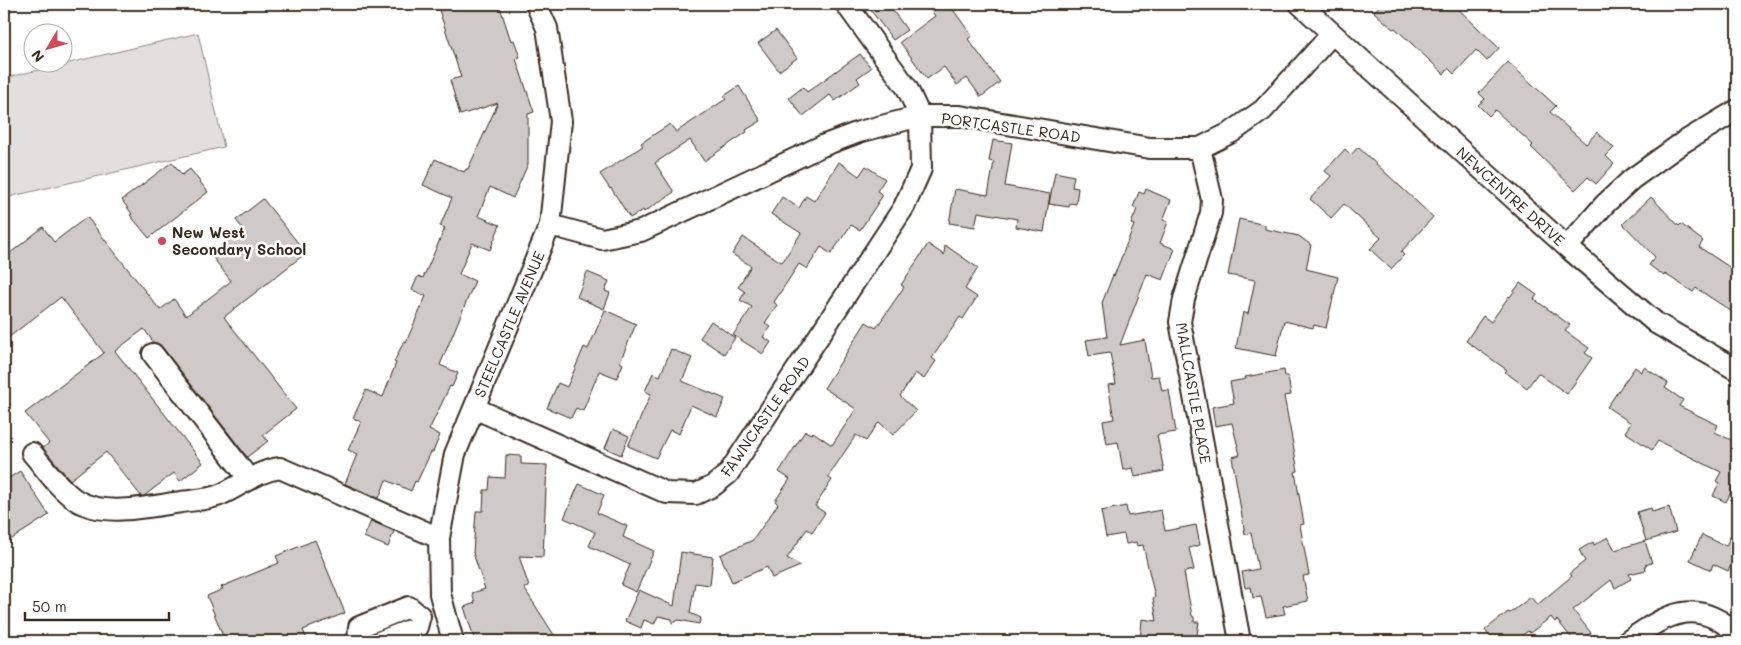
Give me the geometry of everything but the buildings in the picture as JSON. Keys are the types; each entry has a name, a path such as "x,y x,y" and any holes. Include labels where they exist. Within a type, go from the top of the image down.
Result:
{"street":[{"name":"STEELCASTLE AVENUE","path":"453,641 440,594 439,538 454,454 550,225 561,121 547,28 536,4"},
{"path":"846,4 907,88 920,116"},
{"name":"NEWCENTRE DRIVE","path":"1300,4 1567,247 1656,323 1737,370"},
{"name":"PORTCASTLE ROAD","path":"550,225 602,239 641,231 822,146 859,132 920,116 960,116 1150,148 1200,148 1232,132 1263,110 1332,34"},
{"path":"1567,247 1605,204 1632,179 1682,143 1737,110"},
{"name":"FAWNCASTLE ROAD","path":"474,408 666,493 696,494 713,486 728,474 904,207 921,169 920,116"},
{"name":"MALLCASTLE PLACE","path":"1200,148 1212,200 1211,214 1184,299 1180,322 1240,641"},
{"path":"153,354 249,479"},
{"path":"32,453 65,491 76,500 90,506 108,510 132,509 219,496 268,469 280,468 439,538"},
{"path":"360,641 358,639 359,627 409,607 420,616"},
{"path":"420,616 444,609"},
{"path":"1628,641 1658,620 1679,613 1707,614 1722,621 1737,634"},
{"path":"381,641 417,627 420,616"}],"shaded area":[{"path":"198,33 224,147 4,198 4,78 30,72 72,72 72,62"}],"place":[{"name":"New West Secondary School","path":"162,241"}]}
